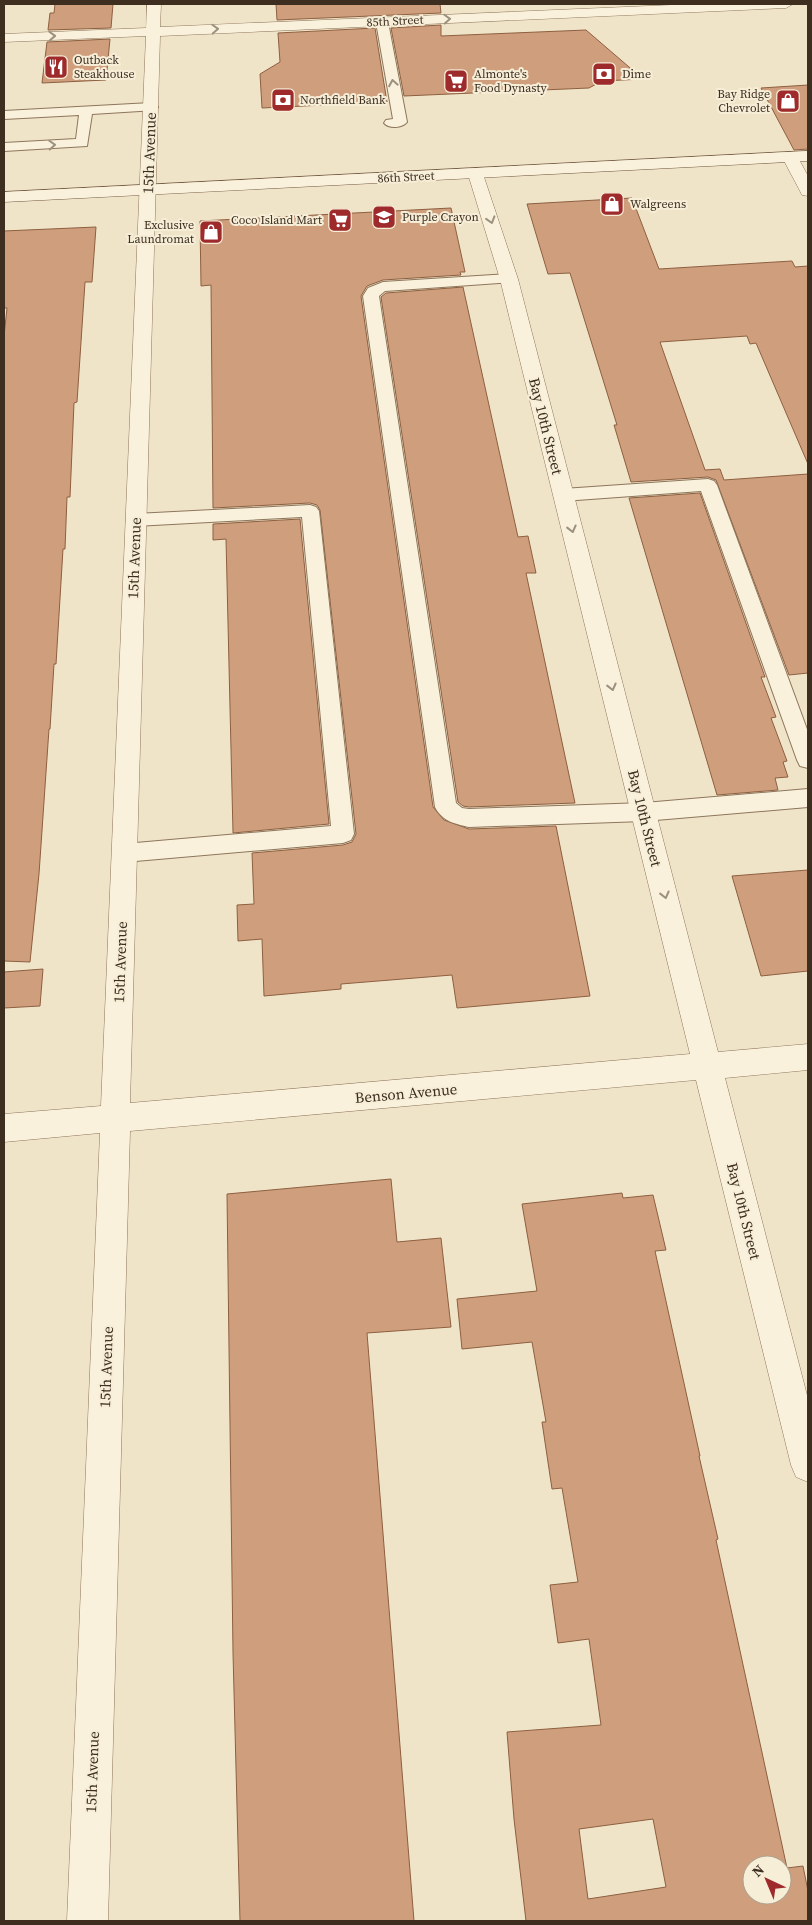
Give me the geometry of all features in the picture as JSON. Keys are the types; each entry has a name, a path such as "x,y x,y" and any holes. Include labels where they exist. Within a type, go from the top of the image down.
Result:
{"street":[{"name":"15th Avenue","path":"87,1921 154,4"},
{"name":"85th Street","path":"4,38 786,4"},
{"name":"86th Street","path":"4,197 808,156"},
{"path":"790,157 808,191"},
{"name":"Bay 10th Street","path":"476,174 509,279 808,1465"},
{"name":"Benson Avenue","path":"4,1128 808,1057"}],"lane":[{"path":"382,22 400,122 391,123"},
{"path":"4,115 151,107"},
{"path":"4,147 82,143 86,111"},
{"path":"509,279 383,286 374,291 371,296 446,807 456,815 469,818 644,812 808,798"},
{"path":"563,495 708,486 808,760"},
{"path":"124,854 342,834 310,511 135,520"}],"building":[{"path":"55,4 113,4 111,28 48,30 50,13 54,13"},
{"path":"276,4 440,4 441,13 277,20"},
{"path":"441,25 441,36 586,30 643,79 602,81 589,88 404,96 391,28"},
{"path":"375,28 387,102 262,108 260,74 280,62 278,33"},
{"path":"110,39 106,80 42,83 47,42"},
{"name":"Bay Ridge Chevrolet","path":"808,85 808,149 794,150 761,88"},
{"path":"632,198 659,269 792,261 795,267 808,266 808,464 756,343 750,344 747,336 660,342 705,470 720,469 724,480 808,474 808,673 789,675 716,480 708,477 631,482 614,425 617,425 570,273 548,274 527,204"},
{"path":"451,208 465,272 460,272 461,275 383,280 367,286 361,296 433,807 444,820 469,829 556,826 590,996 457,1008 452,975 341,984 341,989 264,996 262,939 238,941 237,905 254,904 252,853 343,845 352,842 356,834 320,510 317,505 310,503 213,508 211,285 201,286 200,221"},
{"path":"96,227 92,282 85,282 77,402 74,403 70,497 67,497 56,664 54,664 39,874 30,962 4,961 4,336 7,308 4,308 4,231"},
{"path":"463,287 518,537 528,536 536,573 526,573 575,803 469,807 463,806 458,802 381,297 386,293"},
{"path":"700,493 765,677 761,677 776,717 771,718 787,761 783,762 788,777 775,778 778,790 717,795 629,498"},
{"path":"300,519 329,824 233,833 226,539 213,540 213,524"},
{"path":"808,870 808,971 761,976 732,876"},
{"path":"43,969 40,1006 4,1008 4,972"},
{"path":"391,1179 397,1242 441,1238 451,1327 367,1333 414,1921 240,1921 233,1653 227,1194"},
{"path":"622,1193 623,1198 653,1195 666,1250 655,1251 784,1855 742,1855 742,1905 792,1905 792,1867 803,1866 808,1891 808,1921 526,1921 514,1819 507,1732 601,1725 589,1639 558,1643 550,1585 578,1582 562,1488 552,1489 542,1422 546,1422 532,1342 462,1349 457,1299 537,1291 522,1204","holes":["653,1819 666,1887 588,1899 579,1829"]}],"place":[{"name":"Outback Steakhouse","path":"56,67"},
{"name":"Dime","path":"604,74"},
{"name":"Almonte's Food Dynasty","path":"456,81"},
{"name":"Northfield Bank","path":"283,100"},
{"name":"Bay Ridge Chevrolet","path":"788,101"},
{"name":"Walgreens","path":"612,204"},
{"name":"Purple Crayon","path":"384,217"},
{"name":"Coco Island Mart","path":"340,220"},
{"name":"Exclusive Laundromat","path":"211,232"}]}
